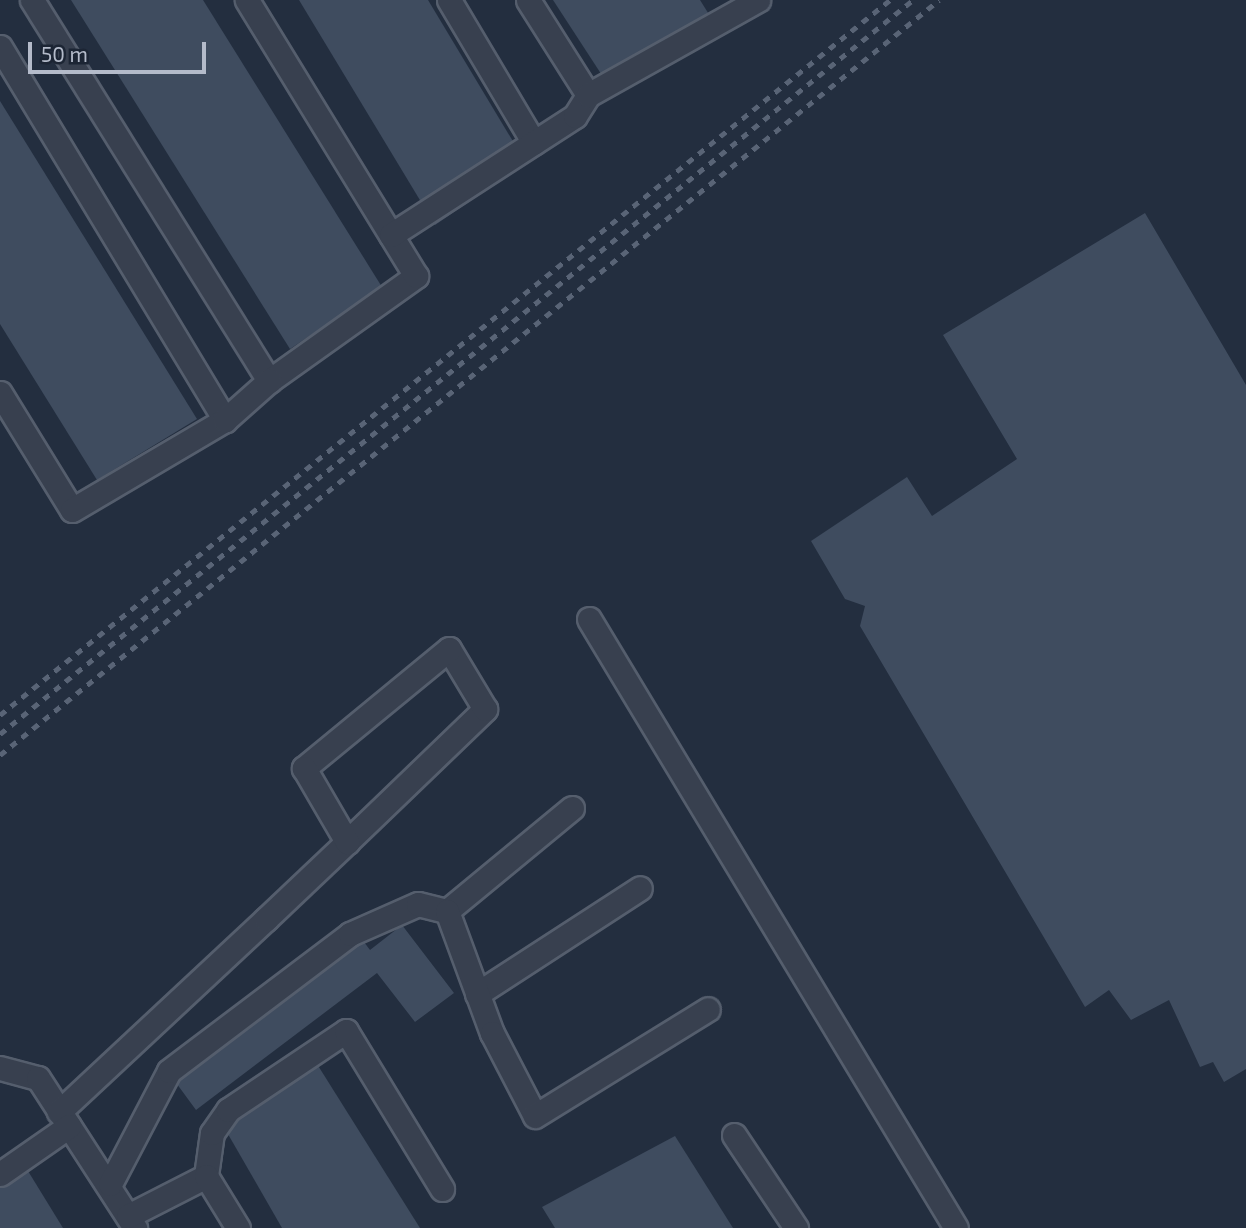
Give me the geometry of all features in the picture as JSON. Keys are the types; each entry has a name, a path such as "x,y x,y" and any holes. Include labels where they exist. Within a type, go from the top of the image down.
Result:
{"street":[{"path":"32,0 269,381"},
{"path":"0,393 72,510 225,421 269,381 416,275 247,0"},
{"path":"449,0 534,143"},
{"path":"528,0 588,95"},
{"path":"391,234 575,116 588,95 748,3"},
{"path":"0,47 225,421"},
{"path":"589,619 956,1228"},
{"path":"0,1174 64,1119 485,709 449,649 304,768 347,842"},
{"path":"447,911 572,808"},
{"path":"477,994 640,888"},
{"path":"110,1184 169,1071 350,934 418,904 447,911"},
{"path":"447,911 477,994 536,1116 708,1009"},
{"path":"238,1228 206,1176 212,1133 228,1110 346,1031 442,1189"},
{"path":"0,1068 38,1078 110,1184 132,1222 206,1176"},
{"path":"734,1135 796,1228"}],"building":[{"path":"71,0 203,0 382,287 290,349"},
{"path":"299,0 428,0 526,163 435,225"},
{"path":"553,0 700,0 710,16 607,83"},
{"path":"0,101 197,419 97,480 0,324"},
{"path":"1145,213 1246,385 1246,1069 1224,1082 1213,1062 1200,1067 1169,1000 1131,1020 1109,990 1085,1007 860,626 865,606 845,599 811,541 907,477 932,516 1017,459 943,335"},
{"path":"402,925 454,993 415,1022 377,973 196,1110 174,1080 361,938 370,950"},
{"path":"317,1064 420,1228 282,1228 221,1122"},
{"path":"675,1136 733,1228 555,1228 542,1207"},
{"path":"28,1171 63,1228 0,1228 0,1188"}],"railway":[{"path":"0,715 890,0"},
{"path":"0,734 913,0"},
{"path":"0,755 939,0"}]}
